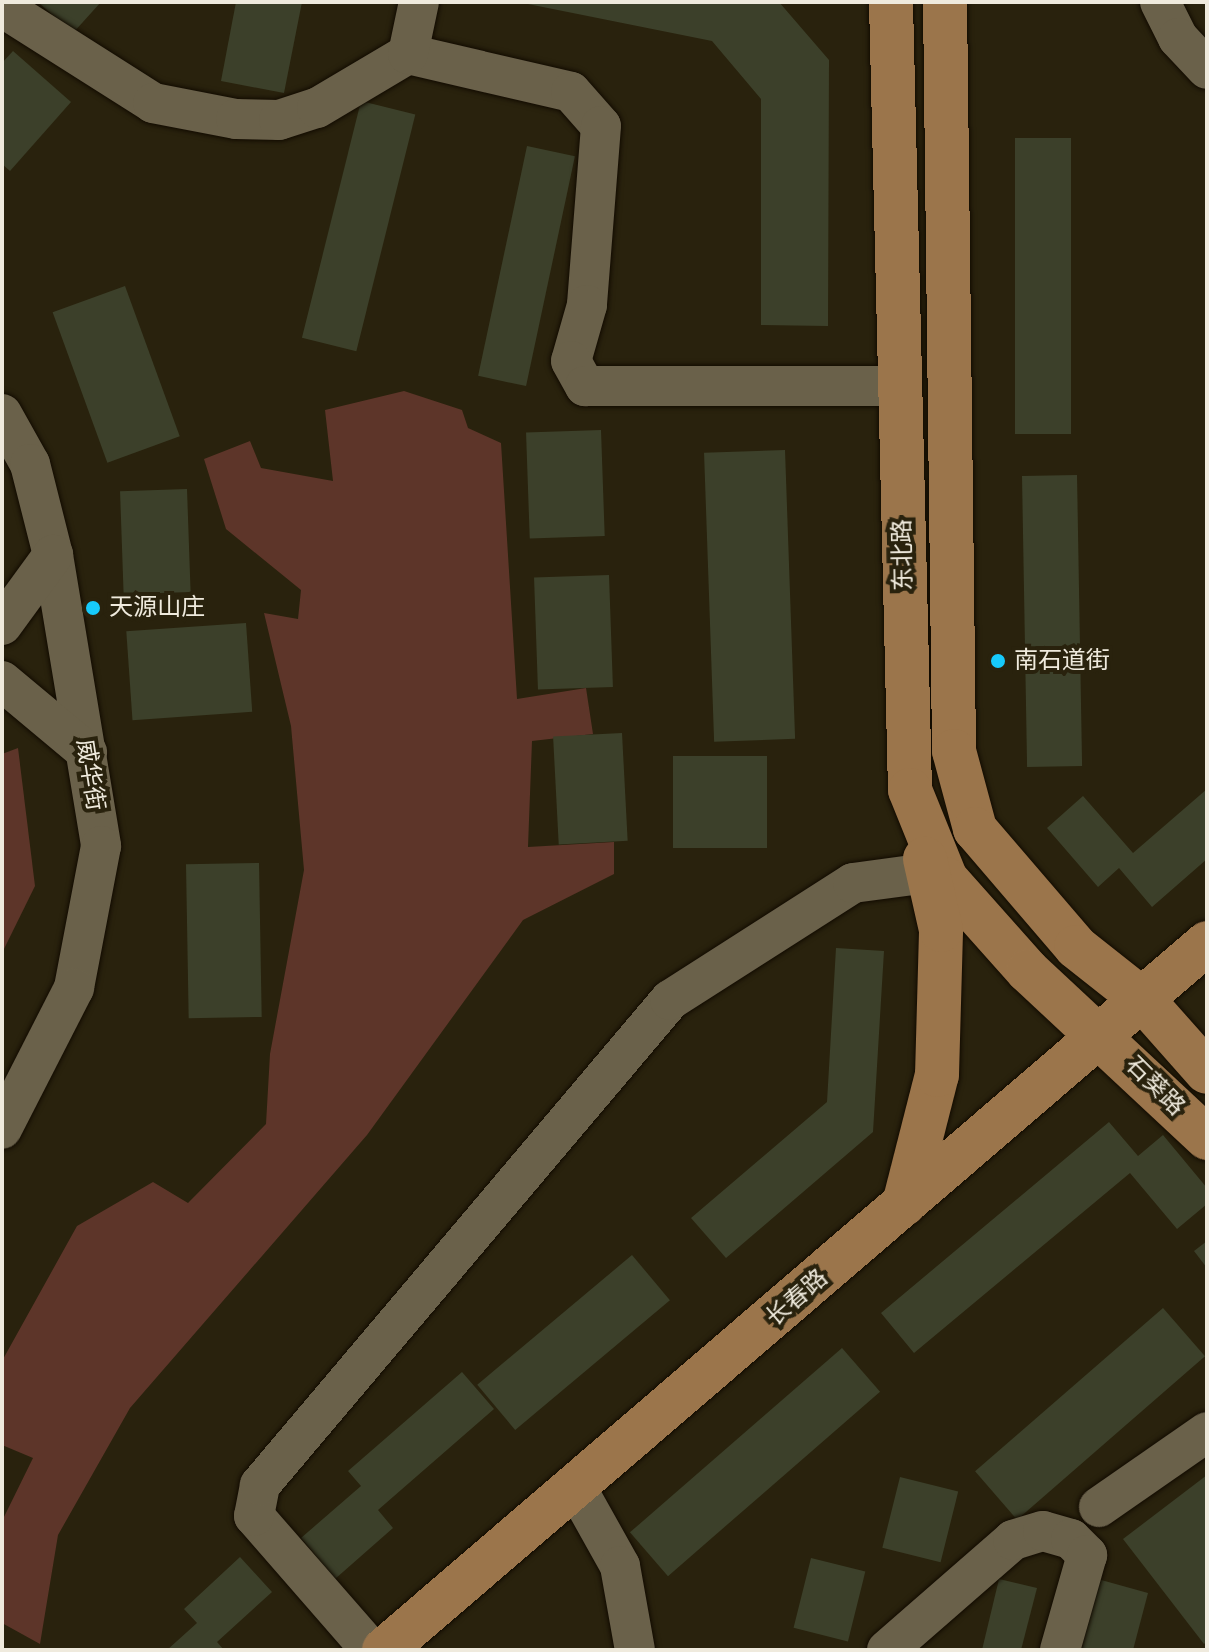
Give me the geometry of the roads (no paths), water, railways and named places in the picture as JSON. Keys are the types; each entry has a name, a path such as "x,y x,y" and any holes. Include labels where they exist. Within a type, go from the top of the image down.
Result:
{"main road":[{"name":"东北路","path":"891,2 910,790 946,879 1028,971 1103,1034"},
{"name":"东北路","path":"945,2 954,751 975,829 1076,947 1143,1000"},
{"path":"904,1204 937,1075 941,930 910,790"},
{"name":"长春路","path":"384,1650 577,1489 1207,943"},
{"name":"石葵路","path":"1143,1000 1207,1072"},
{"name":"石葵路","path":"1103,1034 1207,1138"}],"street":[{"path":"408,54 419,2"},
{"path":"1160,2 1178,38 1207,69"},
{"path":"2,7 153,103 236,119 279,120 317,108 408,54 571,92 601,126 587,305 571,361 585,386 900,386"},
{"name":"威华街","path":"2,414 30,464 53,555 101,846 74,988 2,1129"},
{"path":"2,625 53,555"},
{"path":"2,681 87,752"},
{"path":"371,1650 254,1516 260,1485 670,1000 853,883 928,873"},
{"path":"1099,1507 1207,1432"},
{"path":"577,1489 620,1566 635,1650"},
{"path":"887,1650 1013,1540 1043,1531 1071,1539 1087,1555 1060,1650"}],"place":[{"name":"天源山庄","path":"93,608"},
{"name":"南石道街","path":"998,661"}]}
